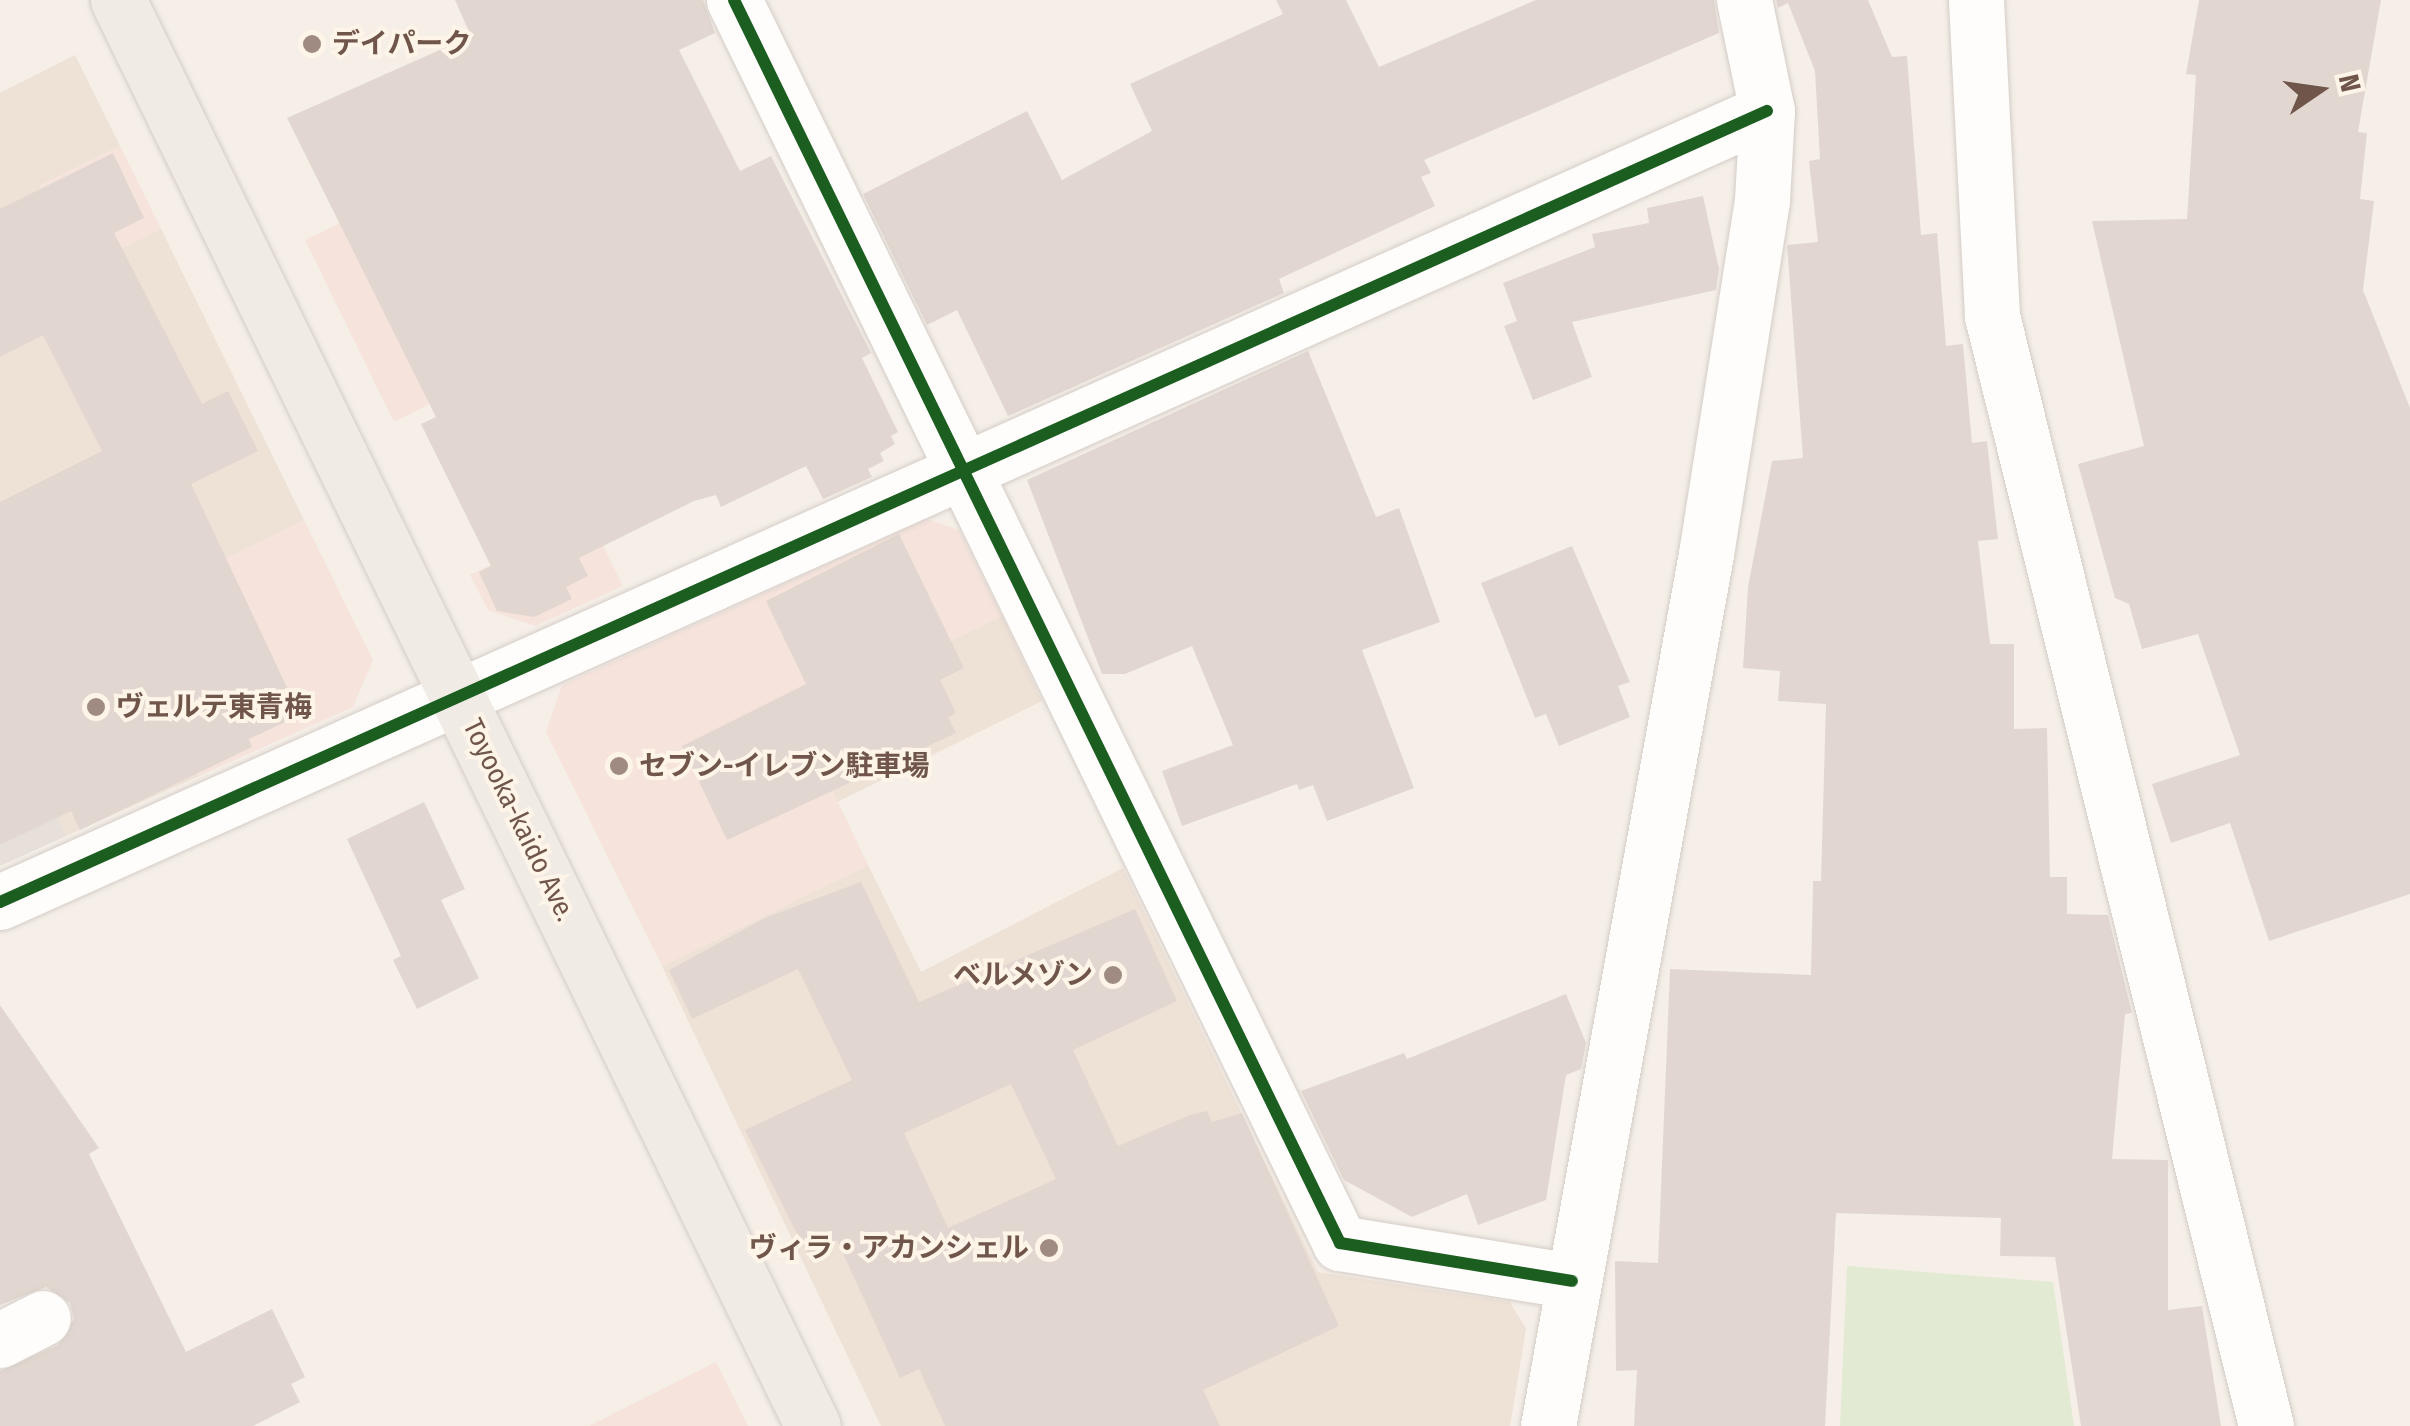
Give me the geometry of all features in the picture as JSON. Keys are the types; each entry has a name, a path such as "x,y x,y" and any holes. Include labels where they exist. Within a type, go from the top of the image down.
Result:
{"main road":[{"name":"Toyooka-kaido Ave.","path":"118,0 813,1426"}],"street":[{"path":"734,0 1340,1242 1572,1281"},
{"path":"1548,1426 1706,554 1762,200 1767,110 1744,0"},
{"path":"1976,0 1992,316 2266,1426"},
{"path":"0,902 1767,110"}],"shaded area":[{"path":"75,55 120,146 40,186 81,268 161,229 304,520 121,610 199,776 66,836 0,695 0,93"},
{"path":"510,140 598,319 394,422 305,240"},
{"path":"120,146 161,229 81,268 40,185"},
{"path":"589,517 623,586 535,626 488,610 470,575"},
{"path":"927,519 959,530 1002,616 797,716 868,865 662,966 546,732 562,685"},
{"path":"304,520 373,660 353,707 199,776 120,610"},
{"path":"1002,616 1042,701 837,802 797,716"},
{"path":"0,695 66,836 0,866"},
{"path":"868,865 921,972 1123,868 1318,1272 1510,1302 1526,1329 1510,1426 881,1426 662,966"},
{"path":"716,1362 748,1426 589,1426"}],"green space":[{"path":"1847,1266 2053,1282 2074,1426 1840,1426"}],"building":[{"path":"455,0 703,0 715,33 679,50 740,171 771,156 871,353 862,358 898,432 891,436 895,444 880,453 884,461 868,469 872,477 823,499 806,466 721,507 716,495 694,501 579,558 588,576 566,587 572,599 534,617 497,611 479,572 491,566 421,424 436,417 287,118 471,36"},
{"path":"1276,0 1346,0 1379,67 1536,0 1714,0 1719,33 1424,160 1431,173 1421,177 1435,206 1279,279 1284,293 1008,416 957,310 927,325 863,194 1027,111 1062,180 1152,131 1130,84 1283,14"},
{"path":"1776,0 1868,0 1892,57 1907,56 1921,235 1937,233 1946,346 1963,344 1972,443 1987,441 1998,539 1978,541 1990,644 2014,644 2014,729 2047,728 2050,877 2067,877 2067,914 2108,915 2132,1013 2125,1014 2112,1159 2168,1160 2168,1310 2202,1306 2221,1426 2081,1426 2055,1257 2000,1256 2001,1218 1836,1213 1825,1426 1634,1426 1637,1370 1616,1371 1615,1261 1658,1263 1670,969 1811,975 1813,881 1821,881 1826,704 1778,701 1780,671 1743,668 1748,587 1772,461 1803,458 1787,245 1818,242 1809,161 1820,159 1815,71 1788,3 1778,8"},
{"path":"2199,0 2381,0 2358,132 2367,133 2360,199 2374,201 2363,290 2410,408 2410,894 2269,941 2230,823 2171,843 2152,784 2240,755 2198,634 2142,649 2129,604 2115,598 2078,464 2144,446 2092,221 2187,219 2196,75 2186,74"},
{"path":"113,153 144,218 114,233 202,404 228,391 258,451 191,484 300,715 249,739 252,747 80,830 71,811 0,845 0,502 102,451 43,335 0,357 0,209"},
{"path":"1703,196 1719,269 1716,290 1572,322 1592,377 1533,400 1504,326 1517,321 1503,283 1595,247 1592,234 1649,223 1647,208"},
{"path":"1308,351 1376,517 1399,508 1440,622 1362,650 1414,788 1327,821 1313,785 1299,790 1297,784 1182,826 1162,771 1233,745 1192,646 1125,674 1102,674 1027,480"},
{"path":"899,534 964,668 940,680 956,713 948,717 956,733 727,840 682,746 806,684 766,601"},
{"path":"1572,546 1630,682 1618,686 1630,717 1559,746 1546,714 1535,718 1481,583"},
{"path":"424,802 465,889 441,900 479,978 417,1009 393,960 401,956 347,839"},
{"path":"861,882 919,1002 1135,909 1177,1001 1073,1050 1118,1146 1190,1115 1207,1111 1212,1122 1242,1113 1339,1326 1203,1390 1220,1426 945,1426 919,1369 900,1378 837,1240 808,1256 745,1130 852,1080 798,969 692,1019 669,970 765,918","holes":["1011,1084 1056,1179 948,1228 904,1133"]},
{"path":"1566,994 1586,1043 1581,1069 1566,1075 1546,1200 1478,1225 1467,1194 1412,1217 1344,1180 1301,1091 1404,1053 1407,1059"},
{"path":"0,1005 99,1148 89,1154 186,1352 272,1309 305,1377 291,1384 300,1402 253,1426 0,1426 0,1371 58,1345 74,1319 70,1303 46,1287 0,1305"}],"cycle path":[{"path":"734,0 1340,1243 1572,1281"},
{"path":"0,902 1767,111"}],"place":[{"name":"デイパーク","path":"312,44"},
{"name":"ヴェルテ東青梅","path":"96,707"},
{"name":"セブン-イレブン駐車場","path":"619,766"},
{"name":"ベルメゾン","path":"1113,975"},
{"name":"ヴィラ・アカンシェル","path":"1049,1248"}]}
